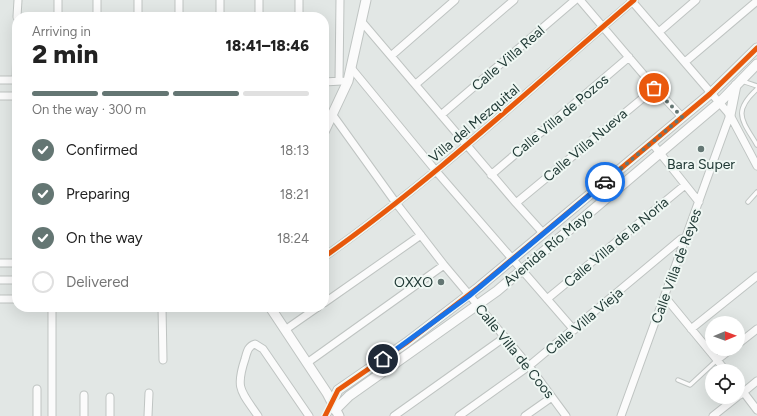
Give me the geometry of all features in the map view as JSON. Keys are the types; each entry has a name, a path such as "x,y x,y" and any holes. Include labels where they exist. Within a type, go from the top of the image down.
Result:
{"street":[{"path":"18,0 18,12"},
{"path":"58,0 58,12"},
{"path":"97,0 97,12"},
{"path":"138,0 138,12"},
{"path":"179,0 179,12"},
{"path":"220,0 220,12"},
{"path":"259,0 259,12"},
{"path":"299,0 299,12"},
{"path":"340,0 344,81"},
{"path":"329,121 344,81 352,69 366,0"},
{"path":"391,56 455,0"},
{"path":"416,84 514,0"},
{"name":"Calle Villa Real","path":"441,115 575,0"},
{"path":"580,0 654,88 682,117"},
{"path":"632,0 730,115 757,166"},
{"name":"Villa del Mezquital","path":"329,253 436,171 603,27 632,0"},
{"path":"659,32 696,0"},
{"path":"685,62 757,1"},
{"path":"362,22 543,233"},
{"name":"Avenida Río Mayo","path":"332,412 338,390 469,296 711,93 757,48"},
{"name":"Calle Villa de Pozos","path":"492,175 629,57"},
{"name":"Avenida Río Mayo","path":"332,412 356,391 478,306 720,102 757,64"},
{"path":"352,69 436,171 574,330"},
{"path":"0,80 12,80"},
{"path":"329,82 344,81"},
{"path":"730,115 739,83"},
{"name":"Calle Villa Nueva","path":"516,203 654,88"},
{"path":"0,96 12,96"},
{"name":"Calle Villa de Coos","path":"332,114 396,203 444,265 529,366 566,416"},
{"name":"Calle Villa de Reyes","path":"621,416 687,238 730,115"},
{"path":"652,143 699,202"},
{"name":"Calle Villa de la Noria","path":"547,299 685,185"},
{"path":"329,299 421,235"},
{"name":"Calle Villa Vieja","path":"459,416 529,366 681,240 687,238"},
{"path":"0,263 12,263"},
{"path":"307,363 444,265"},
{"path":"691,329 757,276"},
{"path":"0,280 12,280"},
{"path":"665,297 720,364"},
{"path":"0,299 12,299"},
{"path":"52,312 52,416"},
{"path":"162,312 163,360"},
{"path":"273,312 307,363 332,412"},
{"path":"285,330 311,312"},
{"path":"745,338 757,329"},
{"path":"394,416 505,337"},
{"path":"258,416 242,392 239,382 247,351 255,344 263,349 309,416"},
{"path":"717,360 722,356"},
{"path":"745,390 757,381"},
{"path":"37,389 37,416"},
{"path":"148,416 149,393"},
{"path":"84,395 84,416"},
{"path":"525,416 552,396"},
{"path":"110,397 110,416"},
{"path":"745,400 757,410"},
{"path":"713,416 728,404"}],"lane":[{"path":"739,83 757,88 743,104 741,112 757,145"},
{"path":"748,202 757,192"},
{"path":"678,380 690,385 717,360"}],"cycle path":[{"path":"329,253 365,227 444,164 634,0"},
{"path":"325,416 338,390 406,343 479,287 710,94 757,48"}],"way so far":[{"path":"605,182 682,117 654,88"}],"place":[{"name":"Bara Super","path":"701,149"},
{"name":"OXXO","path":"441,282"}],"route":[{"path":"383,359 469,296 605,182"}]}
